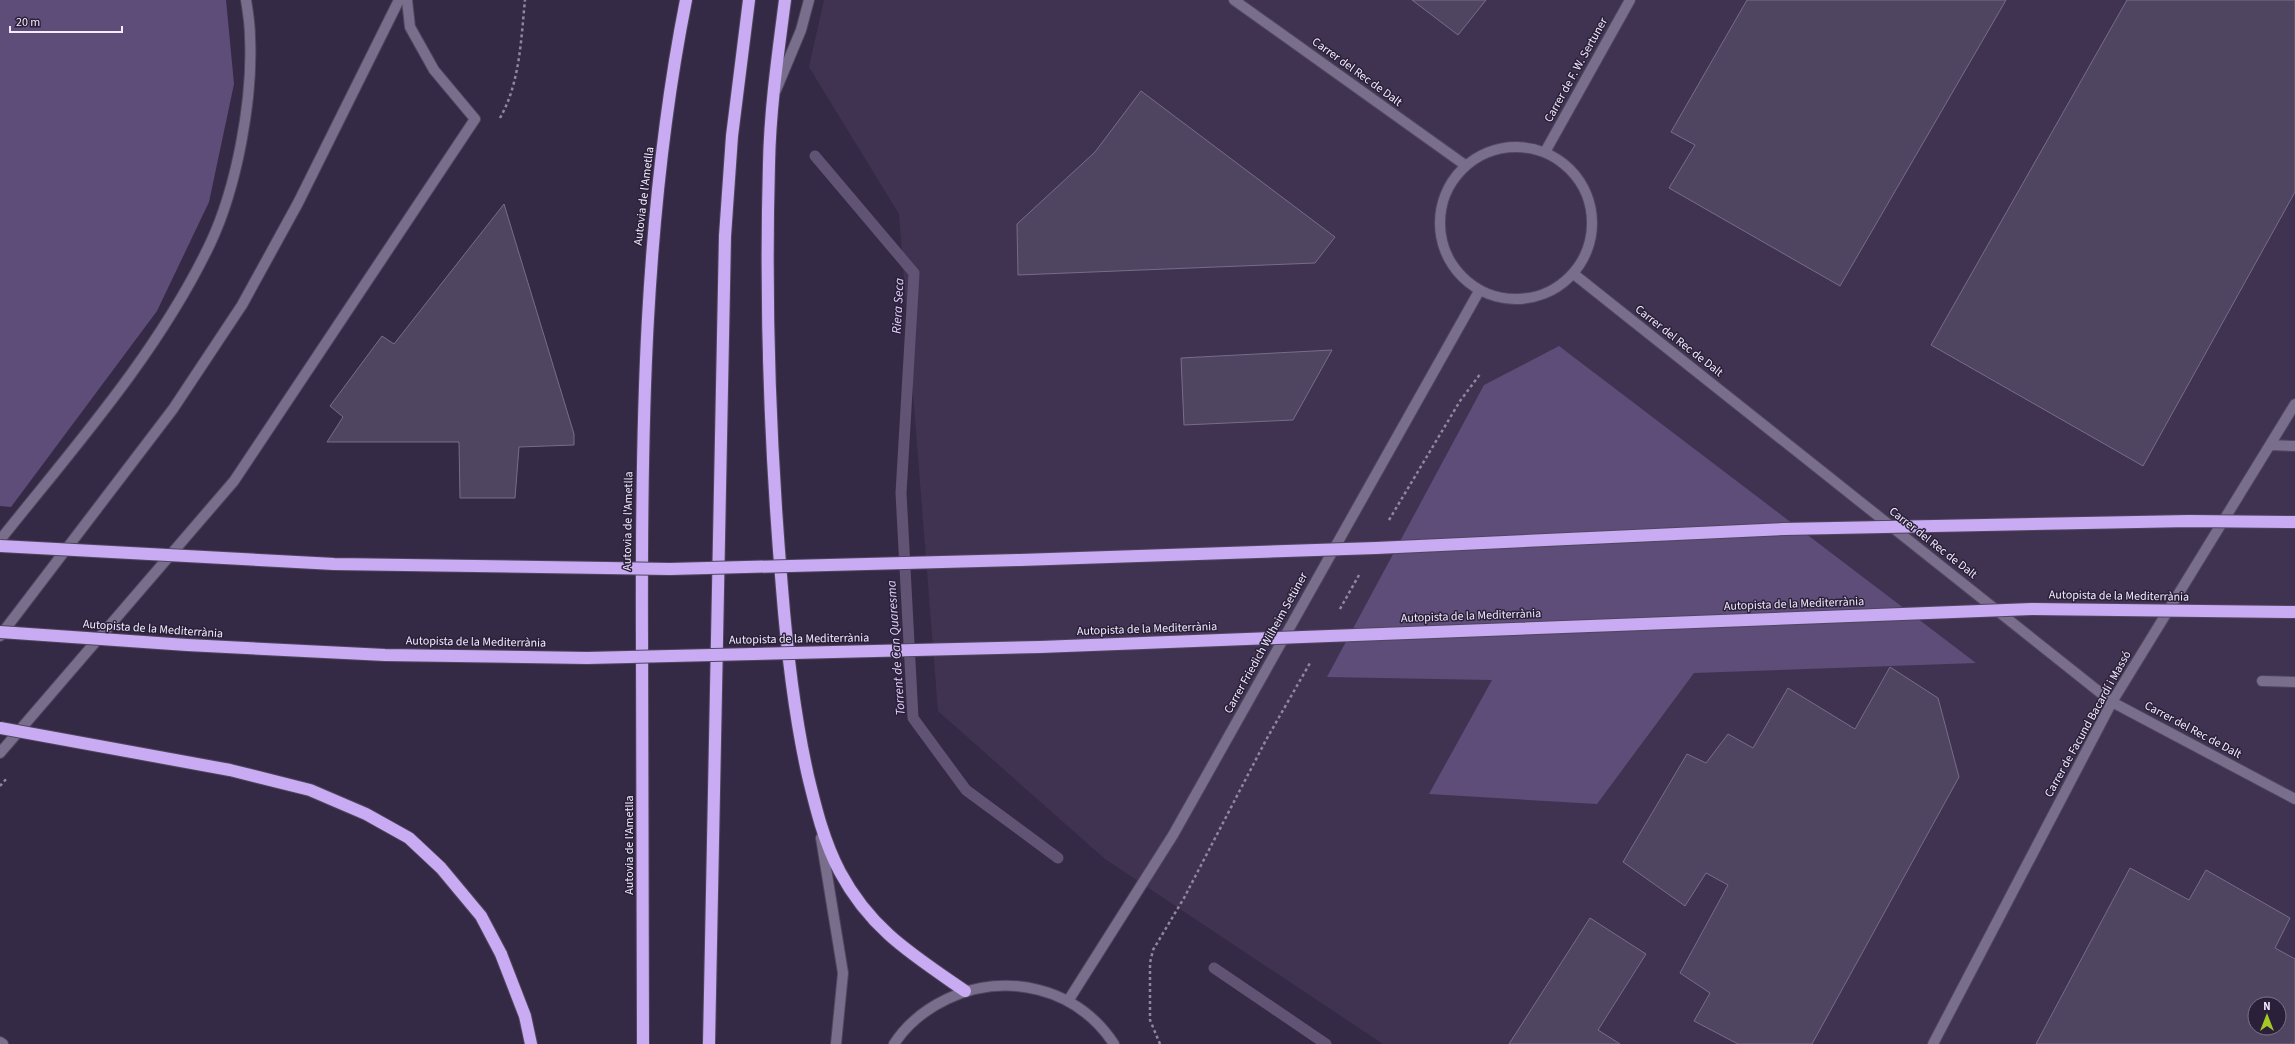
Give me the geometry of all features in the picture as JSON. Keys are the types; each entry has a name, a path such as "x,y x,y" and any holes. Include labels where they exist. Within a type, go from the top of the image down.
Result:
{"highway":[{"name":"Autovia de l'Ametlla","path":"643,1044 641,501 646,375 651,257 676,51 686,0"},
{"path":"709,1044 725,236 732,136 749,0"},
{"path":"785,0 773,97 769,163 769,312 774,493 789,671 800,742 818,818 840,871 864,908 883,930 913,955 965,991"},
{"path":"0,546 334,564 670,569 1028,560 1352,549 1784,529 2189,521 2295,522"},
{"name":"Autopista de la Mediterrània","path":"0,632 187,645 385,655 587,658 1040,647 2032,609 2295,612"},
{"path":"0,728 230,770 310,790 366,814 409,838 441,868 481,916 501,954 525,1016 531,1044"}],"street":[{"path":"0,540 94,422 147,352 184,293 211,243 231,190 250,79 250,36 246,0"},
{"path":"0,636 173,409 242,305 298,203 399,0"},
{"path":"0,753 234,481 475,119 434,70 413,34 410,27 407,0"},
{"path":"773,97 801,30 809,0"},
{"name":"Carrer del Rec de Dalt","path":"1234,0 1465,165"},
{"name":"Carrer de F. W. Sertuner","path":"1545,152 1630,0"},
{"path":"1518,146 1545,152 1575,173 1592,206 1592,242 1575,275 1530,301 1478,293 1451,268 1438,233 1443,196 1465,165 1489,151 1518,146"},
{"name":"Carrer del Rec de Dalt","path":"1575,275 2112,702 2295,799"},
{"name":"Carrer Friedich Wilheim Setüner","path":"1068,1001 1169,841 1478,293"},
{"name":"Carrer de Facund Bacardí i Massó","path":"1933,1044 2112,702 2295,404"},
{"path":"2270,445 2295,446"},
{"path":"2262,681 2295,682"},
{"path":"818,818 843,973 836,1044"},
{"path":"894,1044 901,1034 930,1008 965,991 1000,985 1035,988 1068,1001 1103,1027 1114,1044"}],"path":[{"path":"510,100 520,45 525,0"},
{"path":"1160,1044 1150,1020 1150,963 1153,950 1184,898"}],"shaded area":[{"path":"0,0 226,0 234,84 209,202 157,311 11,507 0,506"},
{"path":"824,0 2295,0 2295,1044 1383,1044 1105,859 938,711 899,214 809,67"},
{"path":"1559,346 1976,663 1694,673 1597,804 1429,794 1492,680 1327,677 1484,385"}],"building":[{"path":"1412,0 1486,0 1458,35"},
{"path":"1747,0 2006,0 1840,286 1669,188 1695,145 1671,132"},
{"path":"2127,0 2295,0 2295,192 2143,466 1931,345"},
{"path":"1141,91 1335,237 1315,263 1018,275 1017,224 1095,152"},
{"path":"504,204 574,434 574,445 519,447 515,498 460,498 459,442 327,442 343,417 330,406 382,336 394,344"},
{"path":"1332,350 1293,420 1184,425 1181,358"},
{"path":"1890,667 1938,698 1959,777 1812,1044 1738,1044 1694,1021 1710,993 1680,973 1728,885 1706,873 1685,906 1623,862 1687,754 1706,763 1728,734 1753,748 1788,688 1855,729"},
{"path":"2130,868 2189,900 2206,870 2290,918 2275,948 2295,959 2295,1044 2036,1044"},
{"path":"1590,918 1646,954 1598,1030 1620,1044 1509,1044"}],"waterway":[{"name":"Torrent de Can Quaresma","path":"815,156 914,273 901,493 913,718 966,790 1058,858"},
{"name":"Torrent de Can Quaresma","path":"1214,968 1326,1044"}],"water label":[{"name":"Riera Seca","path":"898,306"}]}
